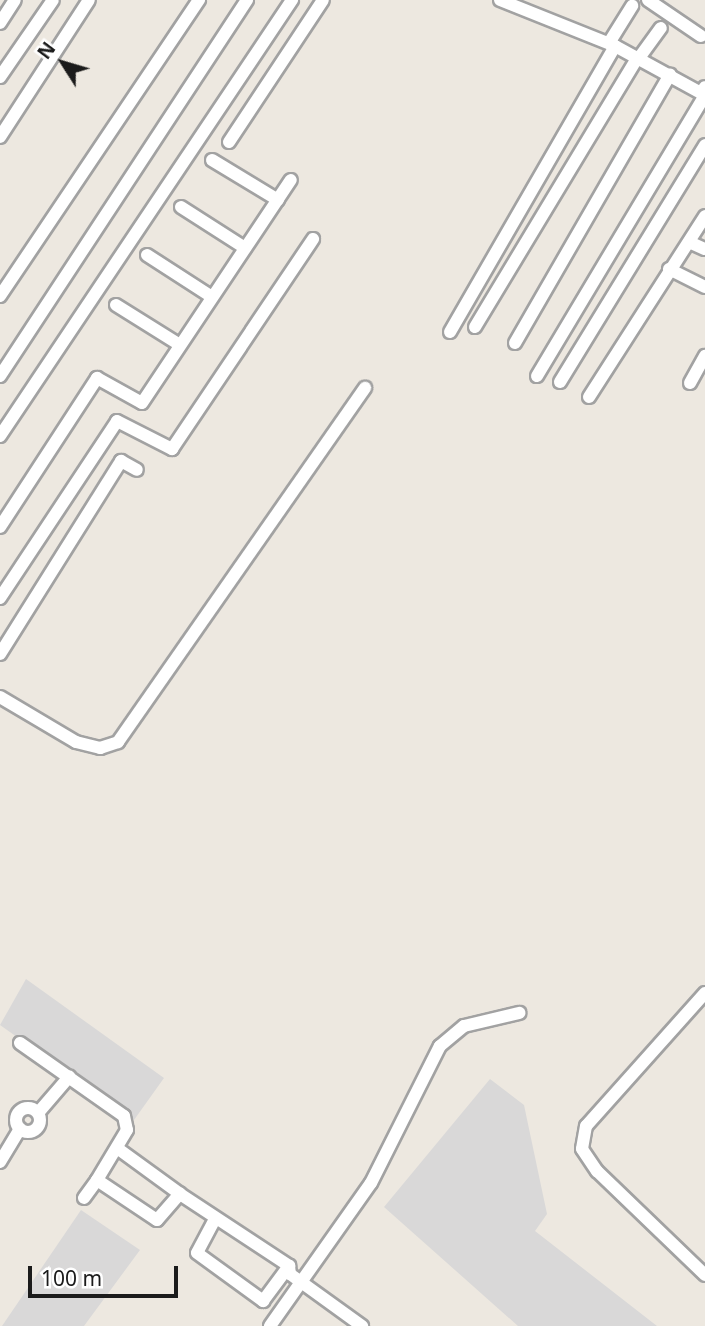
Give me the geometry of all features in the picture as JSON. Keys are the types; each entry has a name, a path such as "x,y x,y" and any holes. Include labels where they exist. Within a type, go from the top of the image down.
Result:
{"street":[{"path":"0,23 15,0"},
{"path":"0,77 53,0"},
{"path":"0,137 89,0"},
{"path":"0,296 199,0"},
{"path":"0,376 247,0"},
{"path":"0,436 292,0"},
{"path":"229,142 323,0"},
{"path":"500,0 612,44 704,92 537,376"},
{"path":"649,0 701,36"},
{"path":"450,332 632,6"},
{"path":"475,327 638,58 661,28"},
{"path":"515,343 670,75"},
{"path":"560,382 705,145"},
{"path":"212,160 278,200"},
{"path":"0,527 97,378 142,403 291,180"},
{"path":"181,206 245,248"},
{"path":"589,397 705,216"},
{"path":"0,598 117,421 172,449 313,239"},
{"path":"689,242 705,249"},
{"path":"147,255 212,297"},
{"path":"669,269 705,287"},
{"path":"116,305 180,345"},
{"path":"690,383 705,356"},
{"path":"0,697 83,745 118,742 365,388"},
{"path":"0,654 121,461 137,470"},
{"path":"704,995 586,1126 582,1149 597,1171 705,1275"},
{"path":"270,1326 371,1183 440,1046 464,1026 519,1013"},
{"path":"20,1043 124,1116 127,1130 85,1198"},
{"path":"0,1162 20,1129 37,1127 38,1113 69,1077"},
{"path":"117,1148 215,1219 289,1266 302,1283 362,1326"},
{"path":"97,1180 157,1220 180,1194"},
{"path":"215,1219 197,1254 263,1301 289,1266"}],"shaded area":[{"path":"26,979 164,1078 134,1120 0,1025"},
{"path":"490,1079 524,1105 547,1214 535,1231 657,1326 518,1326 384,1207"},
{"path":"81,1210 140,1250 84,1326 2,1326"}]}
